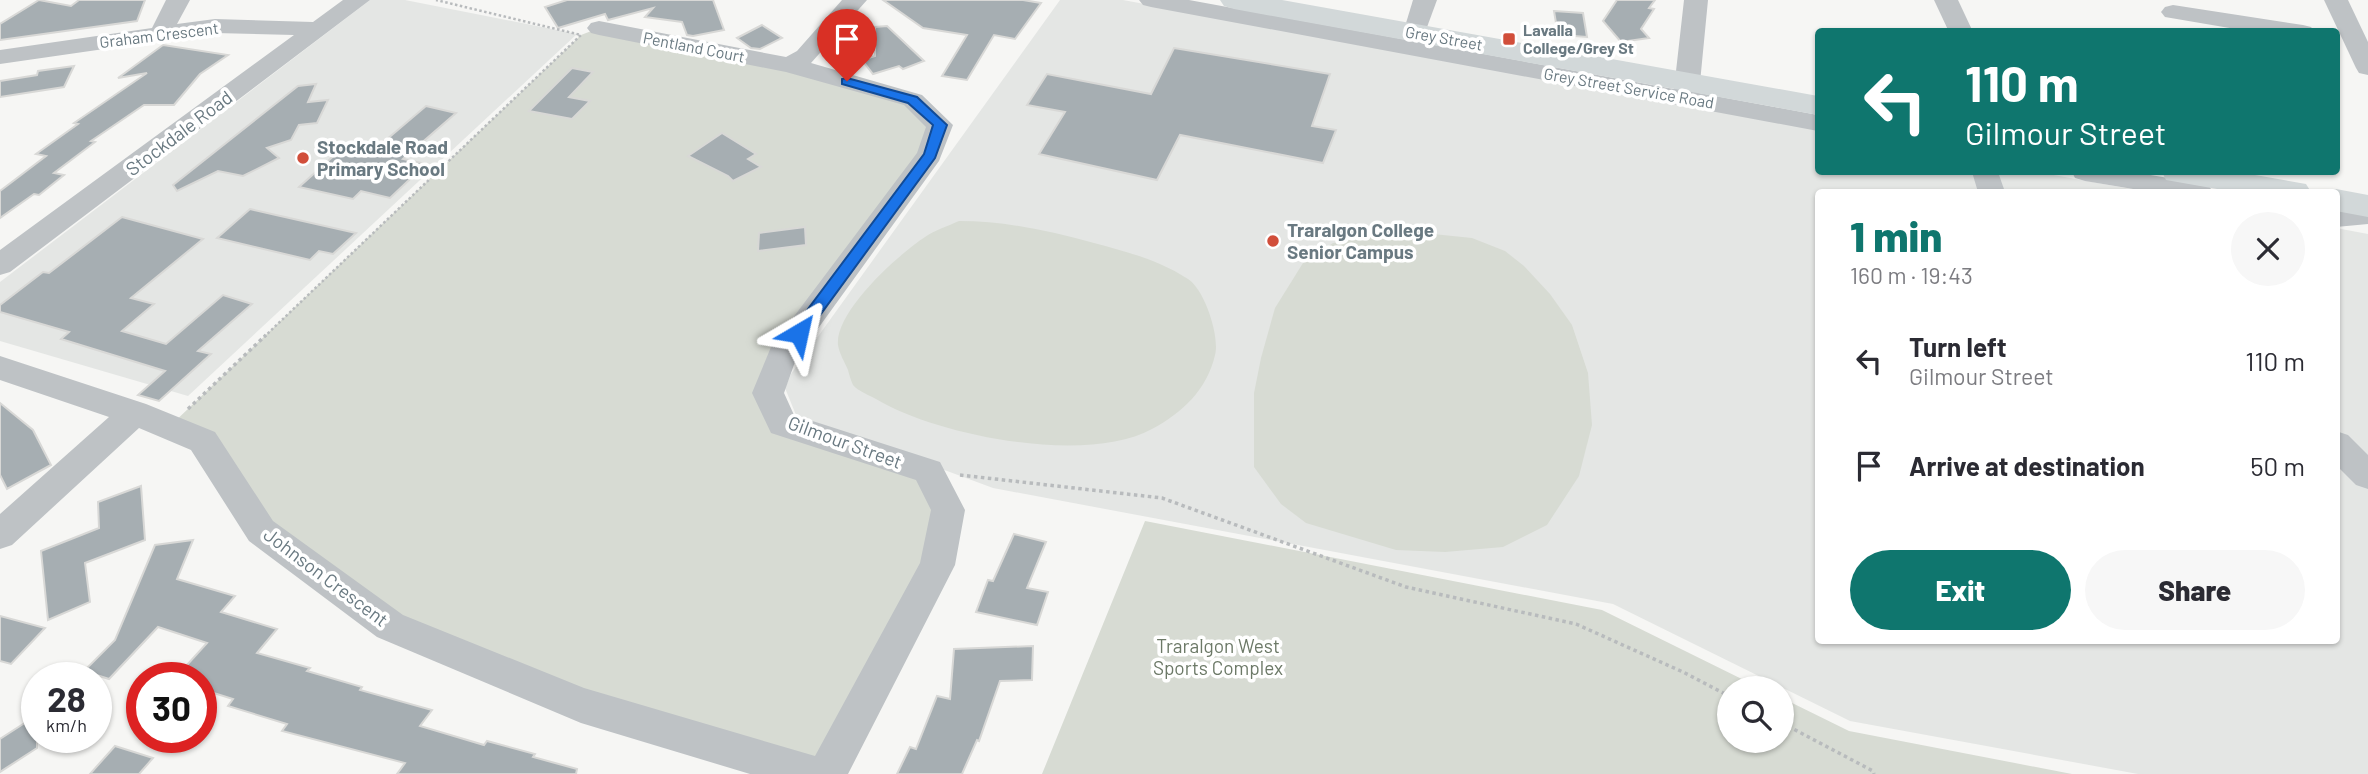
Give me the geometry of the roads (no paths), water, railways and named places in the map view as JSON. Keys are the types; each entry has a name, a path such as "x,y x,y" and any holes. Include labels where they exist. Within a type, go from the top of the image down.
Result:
{"main road":[{"name":"Grey Street","path":"1234,0 1380,34 1415,33 1687,90 1815,106"},
{"path":"2195,175 2277,189"},
{"path":"2340,201 2368,206"}],"street":[{"path":"162,33 178,0"},
{"name":"Stockdale Road","path":"3,260 358,0"},
{"path":"790,65 806,56 855,0"},
{"name":"Grey Street Service Road","path":"1151,0 1380,34 1687,90 1815,121"},
{"path":"1415,33 1425,0"},
{"path":"1687,90 1696,0"},
{"path":"1946,0 1959,28"},
{"path":"2336,0 2345,38 2368,68"},
{"path":"2173,12 2277,28"},
{"name":"Graham Crescent","path":"0,57 215,26 319,29"},
{"name":"Pentland Court","path":"599,28 790,65"},
{"name":"Gilmour Street","path":"790,65 913,100 940,125 930,155 782,355 768,393 782,424 928,471 948,510 937,565 827,774"},
{"path":"2102,175 2182,189"},
{"path":"2340,218 2366,218 2368,215"},
{"name":"Johnson Crescent","path":"0,368 152,420 204,441 261,531 390,626 581,705 812,774"},
{"path":"0,535 152,420"},
{"path":"2340,448 2368,476"}],"place":[{"name":"Lavalla College/Grey St","path":"1509,39"},
{"name":"Stockdale Road Primary School","path":"303,158"},
{"name":"Traralgon College Senior Campus","path":"1273,241"}],"park label":[{"name":"Traralgon West Sports Complex","path":"1218,657"}]}
